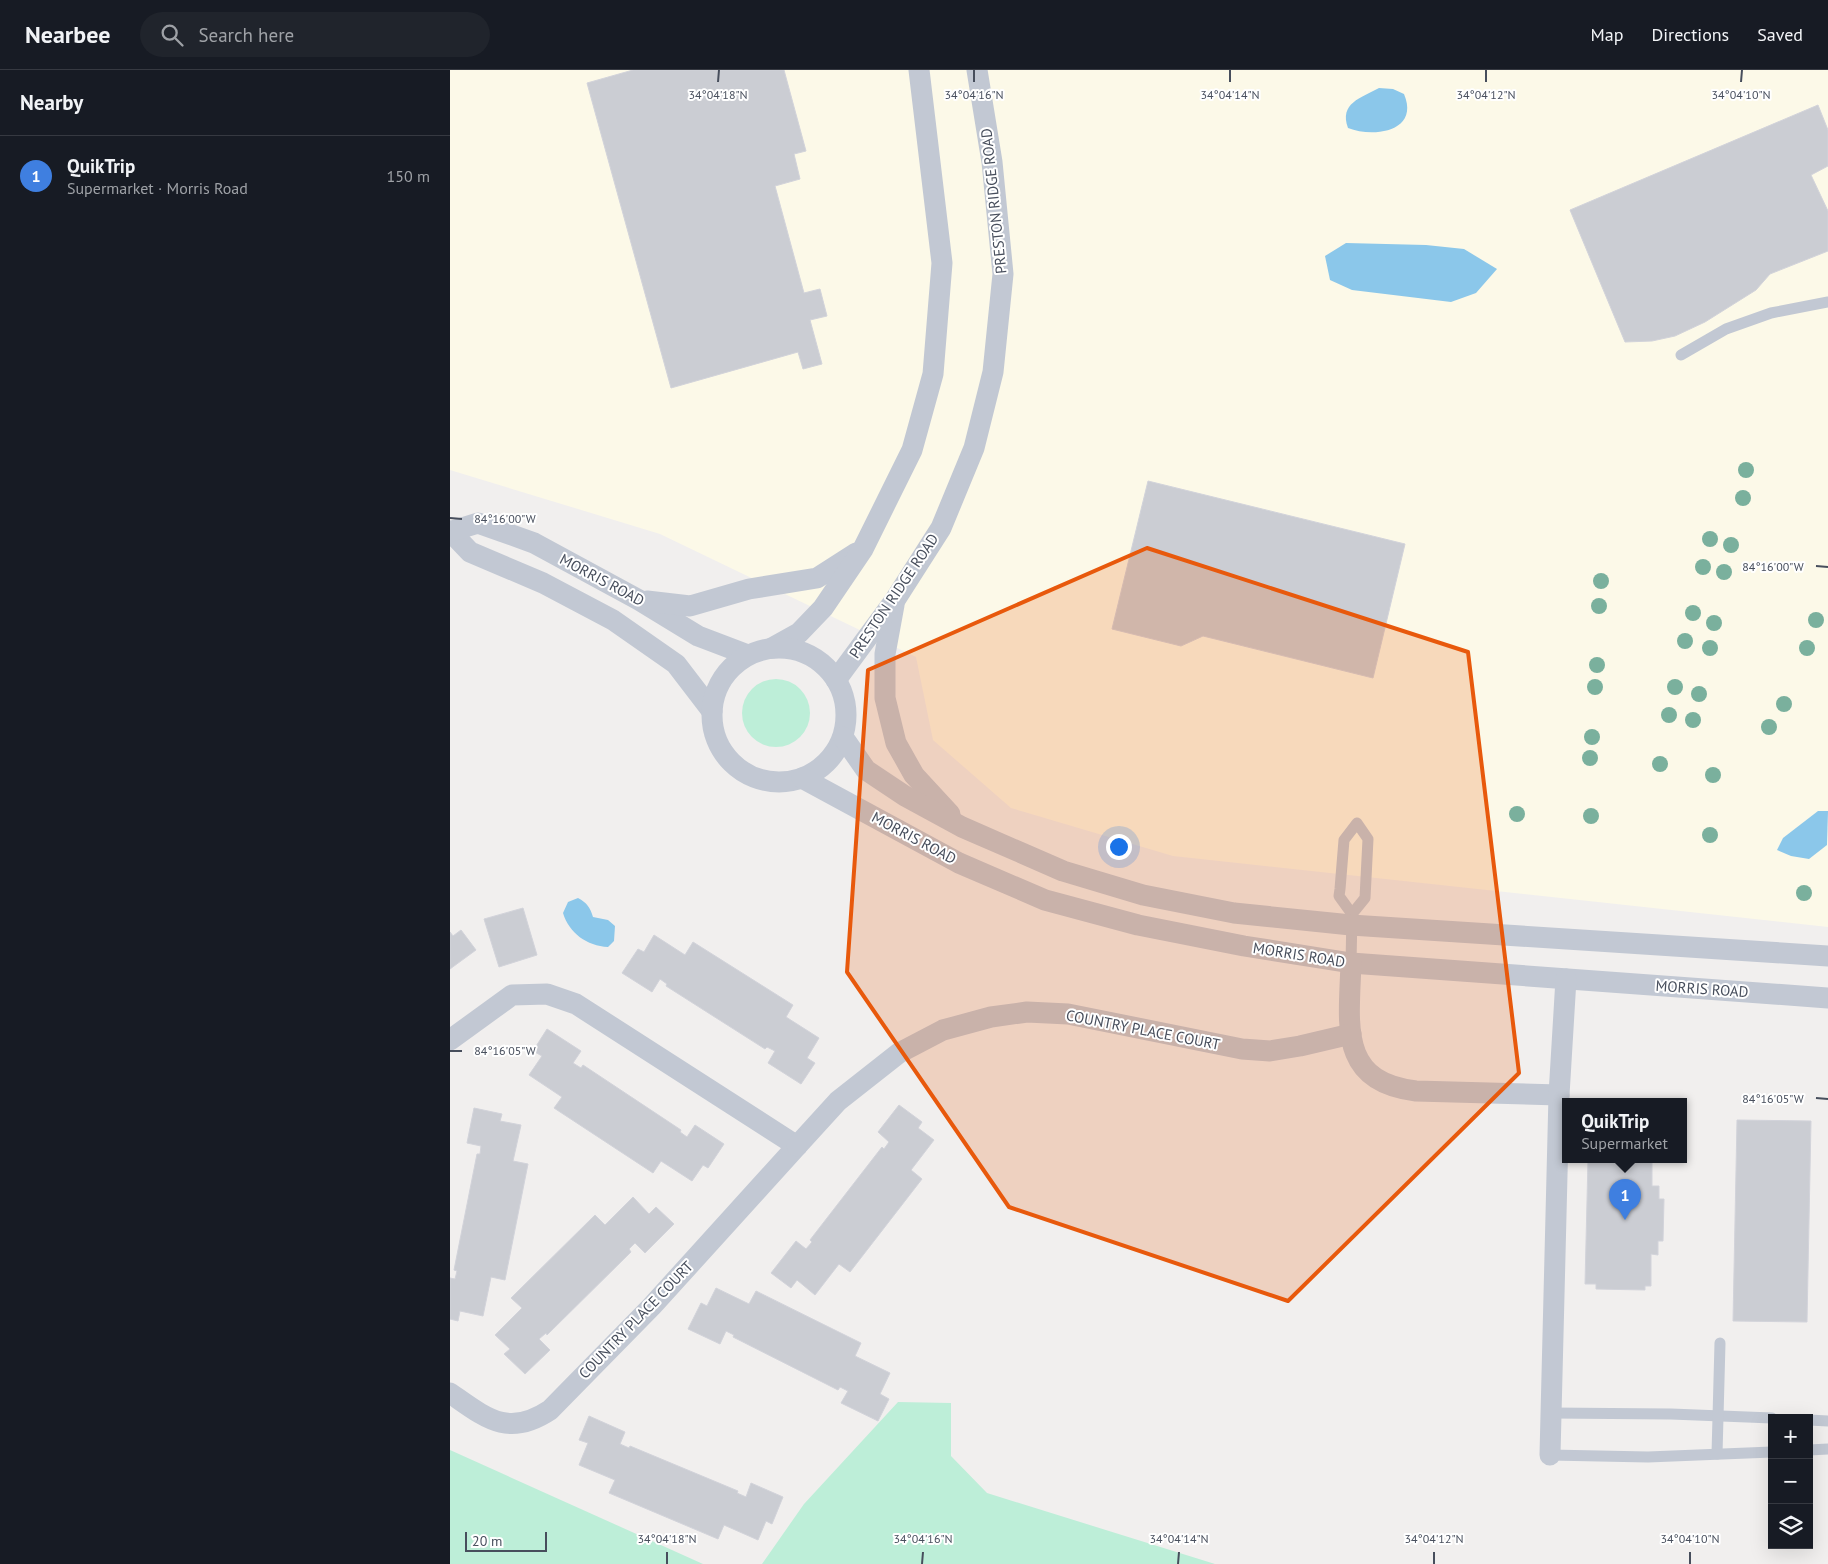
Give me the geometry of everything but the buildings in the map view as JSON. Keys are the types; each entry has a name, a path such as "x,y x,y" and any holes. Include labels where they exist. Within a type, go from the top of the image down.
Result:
{"street":[{"path":"772,648 791,648 809,654 824,665 836,680 844,698 846,718 843,737 833,755 820,769 802,778 784,782 765,781 747,774 732,763 720,748 714,730 712,711 717,688 729,669 748,655 772,648 799,633 823,608 862,549 912,450 933,374 942,263 919,70"},
{"name":"PRESTON RIDGE ROAD","path":"836,680 895,600 941,528 974,448 994,372 1003,274 992,162 977,70"},
{"name":"MORRIS ROAD","path":"712,711 676,664 613,620 543,583 470,552 451,531 478,523 534,543 639,600 698,636 748,655"},
{"path":"639,600 690,606 749,589 817,578 862,549"},
{"path":"895,600 885,654 885,698 896,743 914,775 962,826"},
{"path":"843,737 866,770 904,796 962,826 1063,871 1143,895 1234,913 1351,919 1828,956"},
{"name":"MORRIS ROAD","path":"802,778 959,863 1044,900 1138,925 1244,946 1351,964 1828,998"},
{"path":"1351,964 1349,1002 1351,1034 1362,1067 1372,1077 1384,1084 1399,1089 1416,1091 1559,1095"},
{"path":"1550,1455 1559,1095 1566,979"},
{"path":"450,1040 512,995 547,994 576,1004 797,1146"},
{"name":"COUNTRY PLACE COURT","path":"450,1393 485,1418 508,1425 536,1419 550,1410 652,1306 838,1101 899,1053 943,1030 991,1017 1027,1012 1068,1014 1242,1049 1270,1051 1351,1034"}],"lane":[{"path":"1681,356 1726,329 1771,313 1828,302"},
{"path":"1351,919 1364,898 1368,839 1357,823 1344,840 1339,896 1351,919 1351,964"},
{"path":"1717,1454 1720,1343"},
{"path":"1551,1413 1671,1414 1768,1418"},
{"path":"1813,1420 1828,1421"},
{"path":"1813,1450 1828,1449"},
{"path":"1550,1455 1648,1457 1768,1452"}],"highlighted area":[{"path":"1147,548 1468,652 1519,1073 1288,1301 1009,1207 847,972 868,670"}],"shaded area":[{"path":"450,70 1828,70 1828,927 1173,856 1011,808 933,740 916,657 660,534 450,470"}],"green space":[{"path":"776,679 789,682 800,689 807,700 810,713 807,726 800,737 789,744 776,747 763,744 752,737 745,726 742,713 745,700 752,689 763,682"},
{"path":"898,1402 951,1403 951,1456 987,1493 1215,1564 762,1564 804,1504"},
{"path":"450,1450 703,1564 450,1564"}],"water":[{"path":"1379,88 1393,89 1404,94 1407,107 1406,117 1400,124 1381,132 1358,131 1348,128 1346,120 1349,107 1359,98"},
{"path":"1346,243 1426,245 1464,249 1497,269 1476,293 1451,302 1352,290 1330,280 1325,256"},
{"path":"1818,811 1828,811 1827,845 1809,859 1791,856 1777,850 1783,838"},
{"path":"578,898 588,906 593,917 608,920 615,926 614,941 608,947 586,941 570,927 563,913 568,902"}],"place":[{"name":"QuikTrip","path":"1625,1220"}]}
